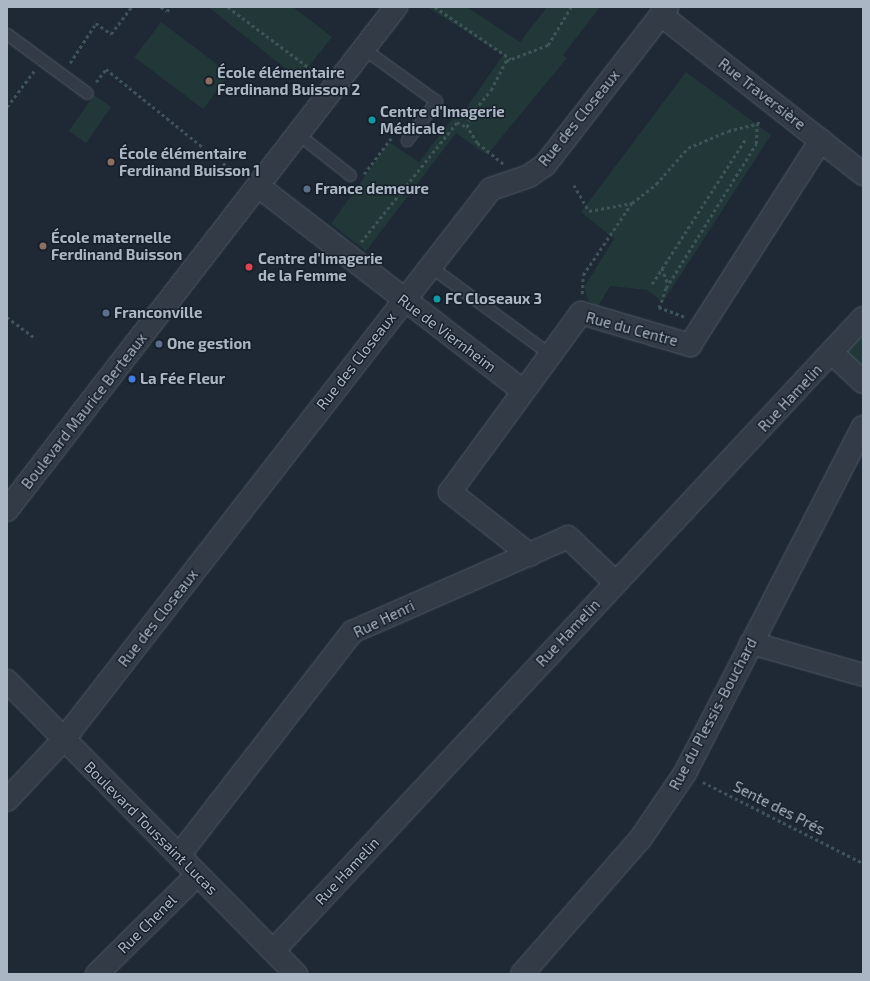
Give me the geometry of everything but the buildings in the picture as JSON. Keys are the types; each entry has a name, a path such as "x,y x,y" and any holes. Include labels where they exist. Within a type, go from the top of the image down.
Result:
{"street":[{"name":"Boulevard Maurice Berteaux","path":"7,510 396,7"},
{"name":"Rue Traversière","path":"664,11 773,103 863,174"},
{"name":"Rue des Closeaux","path":"7,800 64,740 403,300 431,267 491,189 522,178 545,165 664,11"},
{"name":"Rue du Centre","path":"530,555 450,492 522,390 581,313 690,345 821,140"},
{"name":"Rue de Viernheim","path":"258,186 403,300 522,390"},
{"name":"Rue Hamelin","path":"274,950 615,582 832,353 863,318"},
{"path":"832,353 863,382"},
{"name":"Rue du Plessis-Bouchard","path":"522,974 641,838 685,773 751,643 857,451 863,427"},
{"name":"Rue Henri","path":"180,854 352,632 568,537 615,582"},
{"path":"751,643 863,675"},
{"name":"Boulevard Toussaint Lucas","path":"7,681 64,740 180,854 196,875 274,950 296,974"},
{"name":"Rue Chenel","path":"97,974 196,875"}],"lane":[{"path":"7,34 87,93"},
{"path":"364,49 436,101 407,140"},
{"path":"298,134 350,175"},
{"path":"431,267 550,354"}],"path":[{"path":"62,75 96,23 111,34 131,7"},
{"path":"161,7 167,11 171,7"},
{"path":"228,7 335,86"},
{"path":"435,7 511,59"},
{"path":"467,127 471,114 511,59 548,45 571,7"},
{"path":"7,107 42,60"},
{"path":"87,93 106,69 204,148"},
{"path":"704,324 659,308 668,284 756,144 757,124 773,103"},
{"path":"349,258 457,122 467,127 477,143 522,178"},
{"path":"581,313 583,275 632,203 656,184 688,148 728,131 757,124"},
{"path":"350,175 360,180 396,132 414,130"},
{"path":"652,284 746,138"},
{"path":"574,185 589,211 632,203"},
{"path":"662,267 668,284"},
{"path":"7,317 34,337"},
{"name":"Sente des Prés","path":"685,773 863,863"}],"green space":[{"path":"208,7 293,7 332,37 299,79"},
{"path":"427,7 467,7 520,42 547,7 600,7 563,55 567,58 487,155 456,133 366,251 331,224 389,142 419,162 461,107 465,110 503,55"},
{"path":"161,22 230,74 203,109 135,57"},
{"path":"686,72 771,135 663,302 647,290 610,286 597,308 588,300 584,287 614,239 581,212"},
{"path":"94,95 111,107 86,143 69,131"},
{"path":"863,331 863,370 844,353"}],"place":[{"name":"École élémentaire Ferdinand Buisson 2","path":"209,81"},
{"name":"Centre d'Imagerie Médicale","path":"372,120"},
{"name":"École élémentaire Ferdinand Buisson 1","path":"111,162"},
{"name":"France demeure","path":"307,189"},
{"name":"École maternelle Ferdinand Buisson","path":"43,246"},
{"name":"Centre d'Imagerie de la Femme","path":"249,267"},
{"name":"FC Closeaux 3","path":"437,299"},
{"name":"Franconville","path":"106,313"},
{"name":"One gestion","path":"159,344"},
{"name":"La Fée Fleur","path":"132,379"}]}
